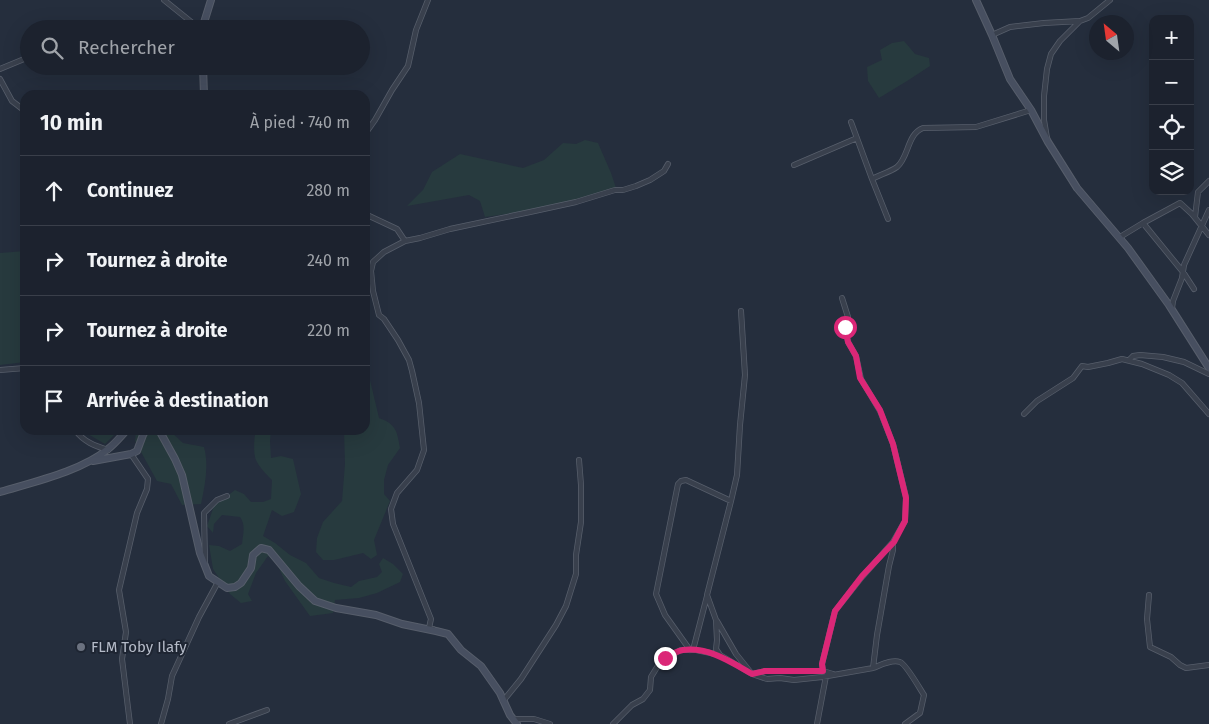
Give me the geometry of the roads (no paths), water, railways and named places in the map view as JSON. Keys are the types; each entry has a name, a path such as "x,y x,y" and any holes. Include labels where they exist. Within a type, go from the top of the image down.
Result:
{"street":[{"path":"164,0 190,20"},
{"path":"204,20 211,0"},
{"path":"370,127 408,66 416,30 428,0"},
{"path":"976,0 1010,79 1031,110 1048,142 1077,188 1120,237 1171,309 1209,368"},
{"path":"992,35 1010,27 1080,21 1088,18 1110,0"},
{"path":"1048,142 1044,120 1044,96 1049,61 1051,54 1060,41 1080,21"},
{"path":"0,69 20,61"},
{"path":"203,75 204,90"},
{"path":"0,79 12,101 20,107"},
{"path":"872,179 898,166 904,158 917,130 923,128 976,127 1031,110"},
{"path":"851,122 888,219"},
{"path":"794,165 857,138"},
{"path":"436,631 429,628 431,619 393,524 390,509 397,493 417,470 424,450 420,403 409,360 384,319 379,315 373,291 371,271 373,262 384,252 405,241 450,229 576,202 615,190 623,190 650,180 664,171 668,164"},
{"path":"1194,218 1198,192 1209,181"},
{"path":"1120,237 1180,203 1209,235"},
{"path":"1171,309 1184,265 1209,210"},
{"path":"370,216 397,229 405,241"},
{"path":"1143,223 1183,272 1194,289"},
{"path":"823,671 822,664 835,611 862,576 894,542 905,521 905,490 893,444 880,410 860,378 856,356 848,342 845,327 848,316 842,298"},
{"path":"691,650 737,475 744,375 741,311"},
{"path":"1130,360 1132,356 1140,354 1163,357 1184,362 1209,374"},
{"path":"1024,414 1042,398 1074,378 1082,366 1088,367 1122,359 1130,360 1168,375 1182,383 1209,414"},
{"path":"0,370 20,368"},
{"path":"81,435 92,445 108,450"},
{"path":"89,462 108,450 123,435"},
{"path":"0,492 56,475 89,462 131,454 137,451 143,435"},
{"path":"162,435 182,475 200,553 209,576 227,588 235,587 242,582 251,568 254,555 261,548 269,550 299,586 315,601 336,608 376,615 402,624 448,634 461,650 481,666 500,693 515,722 534,719 550,724"},
{"path":"130,724 122,658 126,632 119,590 137,513 147,488 148,478 131,454"},
{"path":"503,701 521,679 566,606 576,574 576,555 581,522 579,460"},
{"path":"691,650 665,615 656,594 678,484 686,480 731,501"},
{"path":"206,569 204,513 218,500 228,496"},
{"path":"873,668 894,542"},
{"path":"160,724 168,699 172,676 199,617 218,582"},
{"path":"707,594 716,620 736,654 752,674"},
{"path":"1149,595 1150,648 1171,657 1186,668 1209,665"},
{"path":"716,620 716,649 720,656"},
{"path":"612,724 650,690 651,677 659,664 665,658 681,650 691,650 720,656 752,674 767,679 794,680 826,676 873,668 891,662 900,662 904,664 924,695 920,713 904,724"},
{"path":"752,674 765,671 823,671 834,674"},
{"path":"817,724 826,676"},
{"path":"229,724 267,710"}],"place":[{"name":"FLM Toby Ilafy","path":"81,647"}]}
